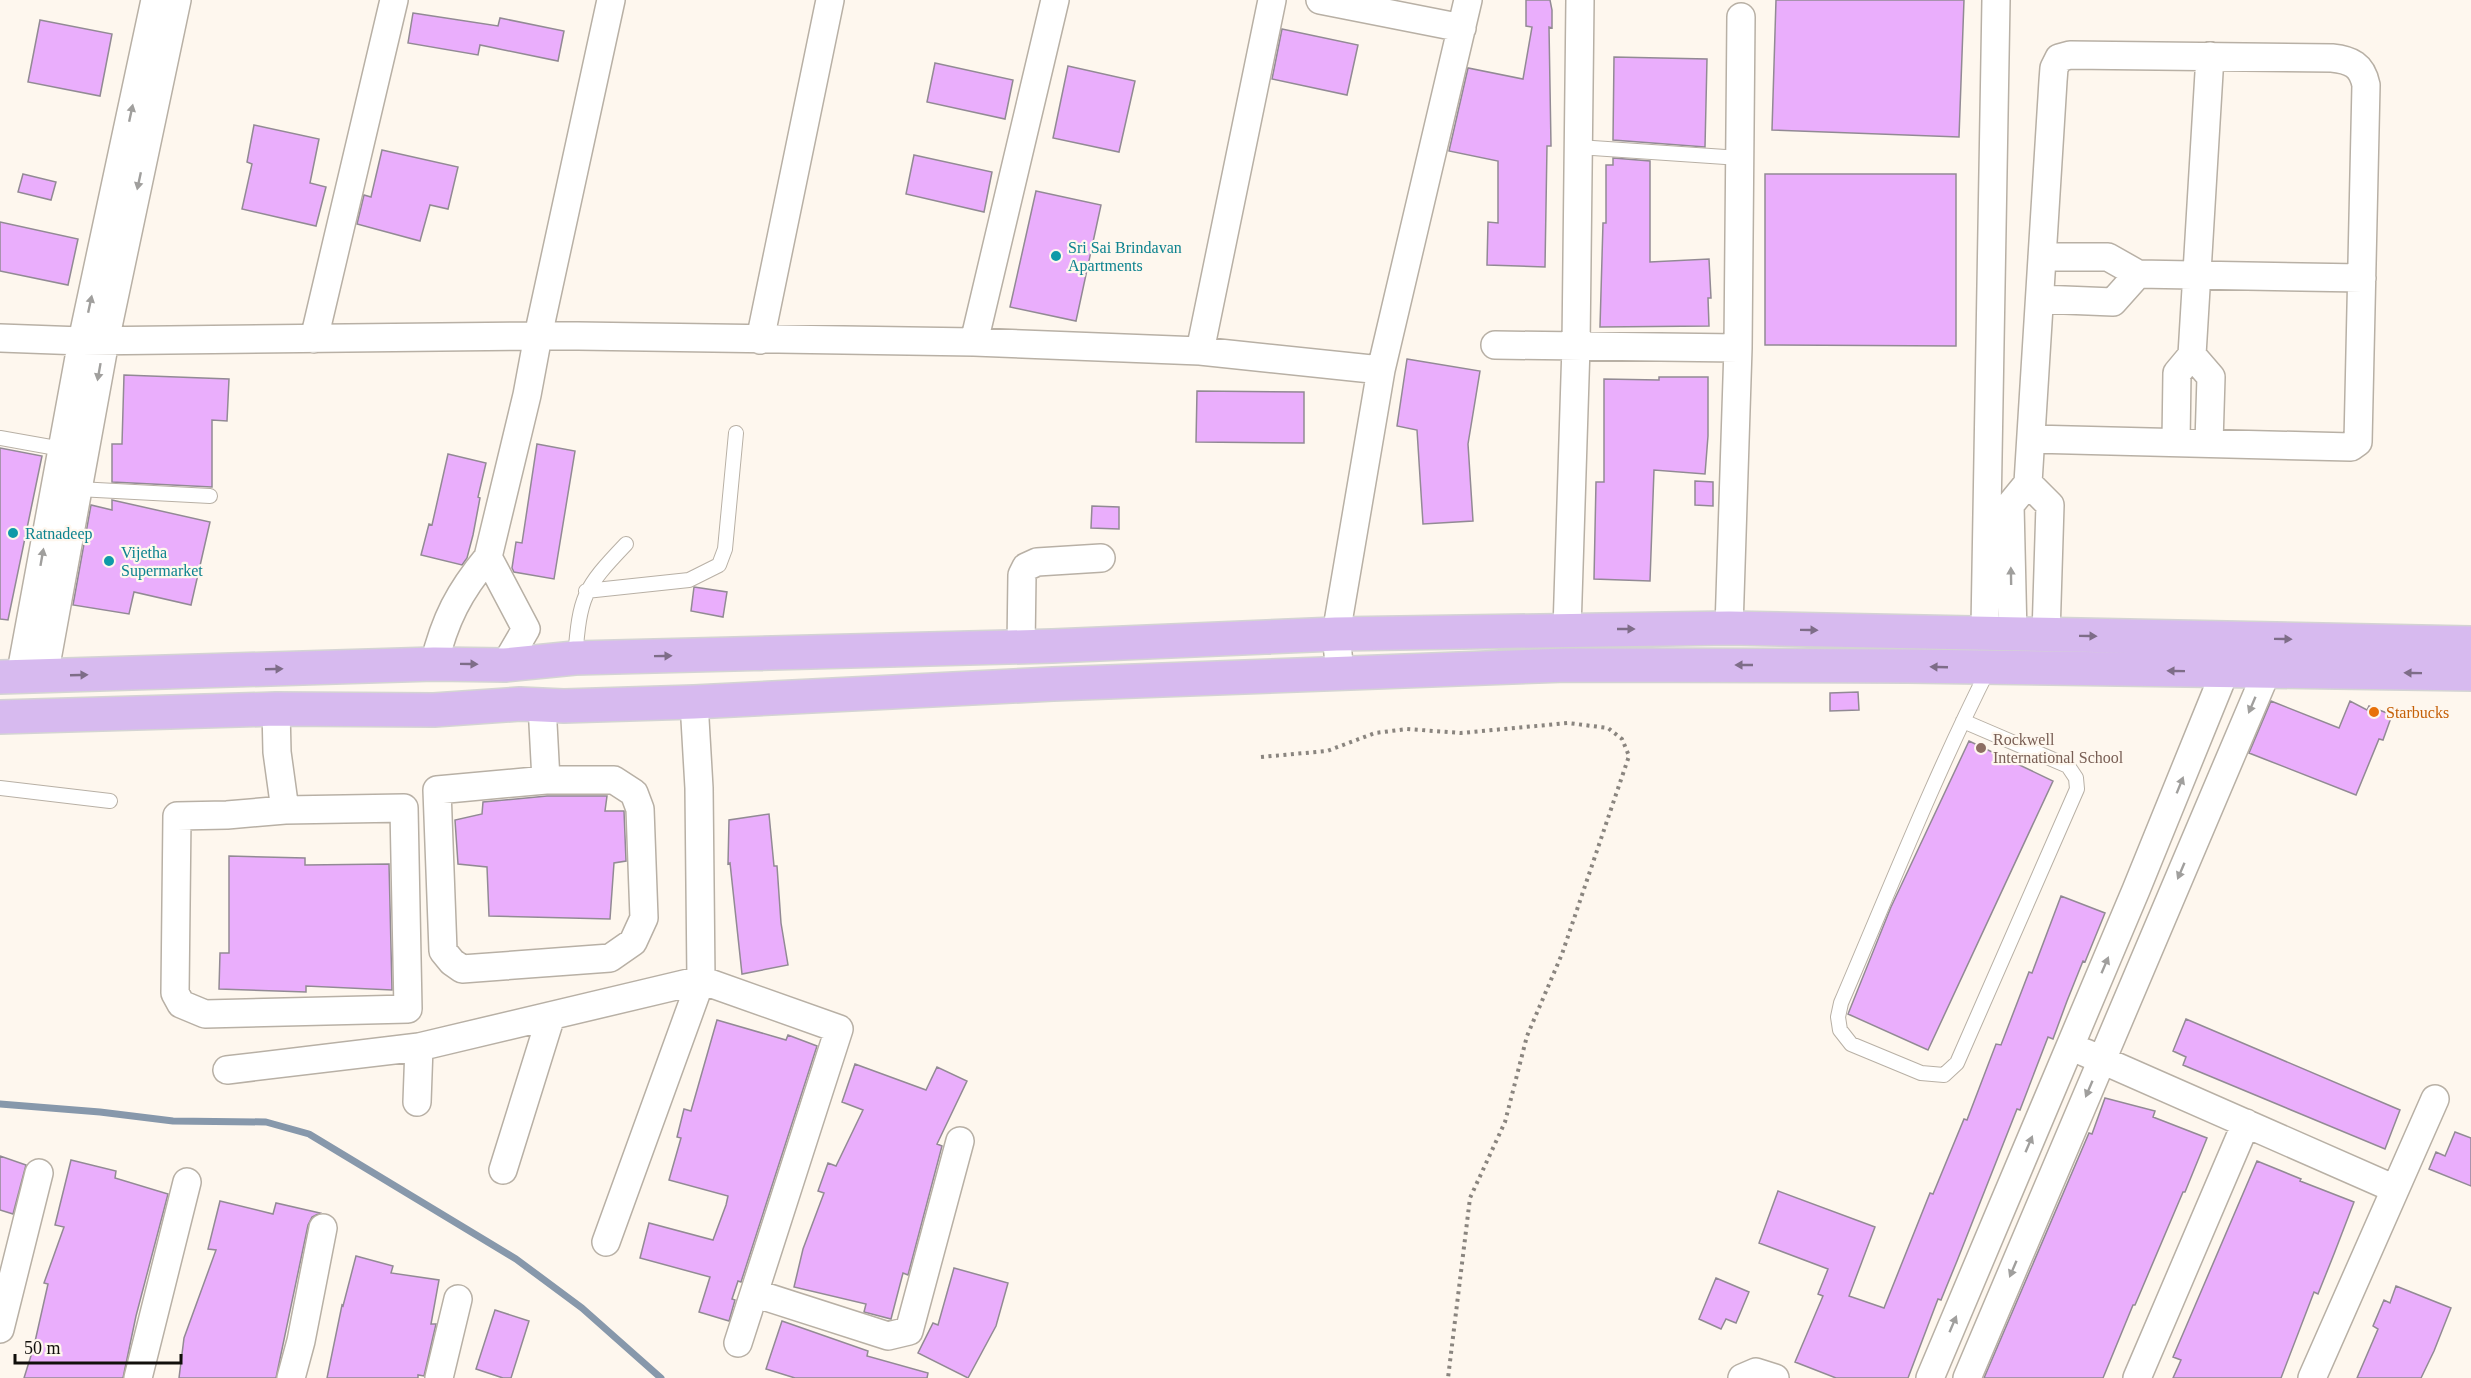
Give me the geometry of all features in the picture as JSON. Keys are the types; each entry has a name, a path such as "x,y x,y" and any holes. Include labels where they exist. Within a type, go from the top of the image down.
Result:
{"main road":[{"path":"22,677 434,664 505,665 575,658 1021,647 1336,634 1567,630 1729,628 2471,643"},
{"path":"984,648 986,687"},
{"path":"0,717 276,710 434,710 520,704 694,702 986,687 1567,665 1896,666 2471,674"}],"street":[{"path":"22,677 78,489 93,341 155,0"},
{"path":"47,597 62,449 93,341 177,0"},
{"path":"315,339 394,0"},
{"path":"434,664 441,635 466,583 488,557 527,395 537,336 610,0"},
{"path":"760,340 830,0"},
{"path":"974,342 1055,0"},
{"path":"1200,351 1272,0"},
{"path":"1320,0 1462,28"},
{"path":"1340,673 1336,634 1381,370 1468,0"},
{"path":"1567,630 1576,346 1580,0"},
{"path":"1996,0 1986,536 2000,634"},
{"path":"1729,628 1738,348 1742,17"},
{"path":"2000,634 2010,505 2028,483 2053,81 2054,68 2059,58 2070,55 2332,58 2357,64 2364,73 2366,85 2358,438 2355,446 2031,439"},
{"path":"2176,442 2177,373 2192,355 2210,56"},
{"path":"2042,257 2108,257 2138,274 2362,278"},
{"path":"2040,299 2113,302 2138,274"},
{"path":"0,338 93,341 537,336 974,342 1200,351 1381,370"},
{"path":"1495,345 1738,348"},
{"path":"2192,355 2211,376 2209,443"},
{"path":"2028,483 2050,505 2046,635"},
{"path":"488,557 526,629 505,665"},
{"path":"1021,647 1022,575 1026,567 1037,562 1101,558"},
{"path":"1966,1378 2266,670"},
{"path":"1930,1378 2136,891 2225,671"},
{"path":"606,1242 701,980 699,788 694,702"},
{"path":"542,705 546,780"},
{"path":"276,710 277,752 285,810"},
{"path":"546,780 614,780 634,793 640,809 644,918 633,942 610,958 462,969 442,951 437,790 546,780"},
{"path":"404,808 408,1009 205,1014 181,1004 175,993 177,816 285,810 404,808"},
{"path":"2136,891 2166,904"},
{"path":"227,1070 419,1047 701,980 839,1029 738,1343"},
{"path":"503,1170 551,1016"},
{"path":"2070,1046 2395,1189"},
{"path":"417,1102 419,1047"},
{"path":"2312,1378 2435,1098"},
{"path":"2137,1378 2246,1123"},
{"path":"754,1293 888,1336 909,1331 960,1141"},
{"path":"0,1329 39,1173"},
{"path":"138,1378 187,1182"},
{"path":"291,1378 301,1341 323,1228"},
{"path":"439,1378 458,1299"},
{"path":"1742,1378 1756,1372 1775,1378"}],"lane":[{"path":"1578,147 1740,158"},
{"path":"586,591 689,580 719,565 725,549 736,432"},
{"path":"0,438 62,449"},
{"path":"78,489 210,496"},
{"path":"575,658 579,613 586,591 626,544"},
{"path":"1962,721 2068,766 2076,778 2077,789 1957,1063 1944,1075 1930,1075 1851,1044 1840,1030 1838,1017 1846,993 1962,721 1989,668"},
{"path":"0,788 110,801"}],"path":[{"path":"1261,757 1327,751 1375,733 1407,729 1461,733 1568,723 1608,728 1622,739 1629,756 1623,780 1562,954 1527,1036 1504,1122 1470,1198 1448,1378"}],"building":[{"path":"1526,0 1550,0 1552,10 1552,28 1549,27 1551,146 1547,146 1545,267 1487,265 1488,222 1498,223 1498,161 1449,151 1468,68 1523,79 1532,27 1526,26"},
{"path":"1776,0 1964,0 1959,137 1772,130"},
{"path":"413,13 498,26 500,18 564,31 558,61 480,45 478,55 408,43"},
{"path":"40,20 112,34 100,96 28,82"},
{"path":"1282,29 1358,45 1347,95 1272,79"},
{"path":"1614,57 1707,59 1705,147 1613,140"},
{"path":"935,63 1013,80 1005,119 927,102"},
{"path":"1068,66 1135,81 1119,152 1053,138"},
{"path":"254,125 319,139 310,183 326,187 316,226 242,209 252,164 247,162"},
{"path":"382,150 458,167 448,209 430,205 420,241 357,224 364,195 371,197"},
{"path":"914,155 992,172 984,212 906,194"},
{"path":"1613,158 1650,161 1650,262 1709,259 1711,298 1708,298 1709,326 1600,327 1603,223 1606,223 1606,165 1613,165"},
{"path":"23,174 56,182 51,200 18,192"},
{"path":"1765,174 1956,174 1956,346 1765,345"},
{"name":"Sri Sai Brindavan Apartments","path":"1036,191 1101,205 1076,321 1010,307"},
{"path":"0,222 78,239 68,285 0,271"},
{"path":"1407,359 1480,371 1468,444 1473,521 1423,524 1417,430 1397,426"},
{"path":"124,375 229,379 227,421 212,420 212,487 112,482 112,444 122,444"},
{"path":"1659,377 1708,377 1708,436 1705,474 1654,470 1650,581 1594,579 1596,482 1604,482 1604,379 1659,380"},
{"path":"1197,391 1304,392 1304,443 1196,442"},
{"path":"537,444 575,451 554,579 514,572 512,568 516,542 522,543"},
{"name":"Ratnadeep","path":"0,448 42,456 8,620 0,619"},
{"path":"448,454 486,463 478,497 480,498 473,535 467,558 462,565 421,555 429,524 432,525"},
{"path":"1695,481 1713,482 1713,506 1695,505"},
{"path":"112,500 210,522 191,605 134,592 129,614 73,605 91,505 112,510"},
{"path":"1092,506 1119,507 1119,529 1091,528"},
{"path":"694,587 727,592 723,617 691,611"},
{"path":"1858,692 1859,710 1830,711 1830,693"},
{"path":"2271,701 2339,728 2350,701 2367,710 2369,706 2392,715 2383,740 2379,739 2356,795 2249,753"},
{"name":"Rockwell International School","path":"1969,741 2053,781 1928,1050 1848,1014 1891,907"},
{"path":"547,796 607,796 605,811 624,811 626,861 614,863 610,919 489,916 487,867 458,864 455,820 482,814 483,802"},
{"path":"769,814 788,965 742,974 730,863 728,864 729,820"},
{"path":"229,856 305,858 305,865 389,864 392,990 306,986 306,992 219,989 220,953 229,953"},
{"path":"2061,896 2105,913 2085,962 2083,961 2053,1039 2048,1037 2020,1110 2017,1109 1941,1300 1938,1299 1908,1378 1836,1378 1795,1362 1823,1296 1818,1294 1828,1269 1759,1243 1778,1191 1875,1227 1849,1296 1884,1308 1930,1193 1933,1194 1964,1119 1967,1120 1996,1044 2001,1045 2029,972 2032,973"},
{"path":"2186,1019 2400,1110 2385,1149 2183,1065 2186,1057 2173,1051"},
{"path":"717,1020 786,1040 788,1035 817,1046 741,1282 738,1281 732,1299 735,1300 729,1321 699,1312 710,1277 640,1258 649,1223 713,1240 726,1205 728,1196 669,1180 681,1138 677,1137 684,1109 691,1111"},
{"path":"855,1064 926,1090 937,1067 967,1081 937,1144 942,1146 908,1275 903,1273 891,1319 864,1312 866,1304 794,1287 803,1249 824,1193 818,1191 828,1163 836,1166 863,1110 842,1102"},
{"path":"2105,1098 2155,1111 2153,1117 2207,1138 2185,1192 2183,1192 2135,1305 2133,1305 2103,1378 1984,1378 2089,1133 2092,1134"},
{"path":"2455,1132 2471,1138 2471,1186 2429,1169 2436,1152 2445,1156"},
{"path":"0,1156 26,1165 13,1214 0,1210"},
{"path":"71,1160 116,1171 115,1178 168,1194 136,1316 123,1378 24,1378 48,1284 44,1283 64,1227 55,1225"},
{"path":"2257,1161 2354,1202 2334,1254 2318,1294 2314,1292 2281,1378 2173,1378 2181,1360 2173,1357"},
{"path":"220,1201 273,1214 276,1203 320,1213 312,1217 308,1225 276,1378 179,1378 184,1338 216,1250 208,1249"},
{"path":"356,1256 393,1266 391,1273 439,1280 431,1324 436,1324 424,1376 418,1375 418,1378 327,1378 342,1305"},
{"path":"954,1268 1008,1283 996,1326 968,1378 918,1353 933,1323 938,1325"},
{"path":"1716,1278 1749,1292 1736,1323 1726,1319 1721,1329 1699,1319"},
{"path":"2396,1286 2451,1308 2434,1351 2421,1378 2357,1378 2378,1329 2373,1326 2384,1300 2390,1303"},
{"path":"495,1310 529,1321 511,1378 503,1378 476,1369"},
{"path":"782,1321 868,1351 867,1356 928,1373 927,1378 795,1378 766,1369"}],"waterway":[{"path":"0,1104 100,1112 173,1121 266,1122 309,1134 516,1259 582,1308 661,1378"}],"place":[{"name":"Sri Sai Brindavan Apartments","path":"1056,256"},
{"name":"Ratnadeep","path":"13,533"},
{"name":"Vijetha Supermarket","path":"109,561"},
{"name":"Starbucks","path":"2374,712"},
{"name":"Rockwell International School","path":"1981,748"}]}
